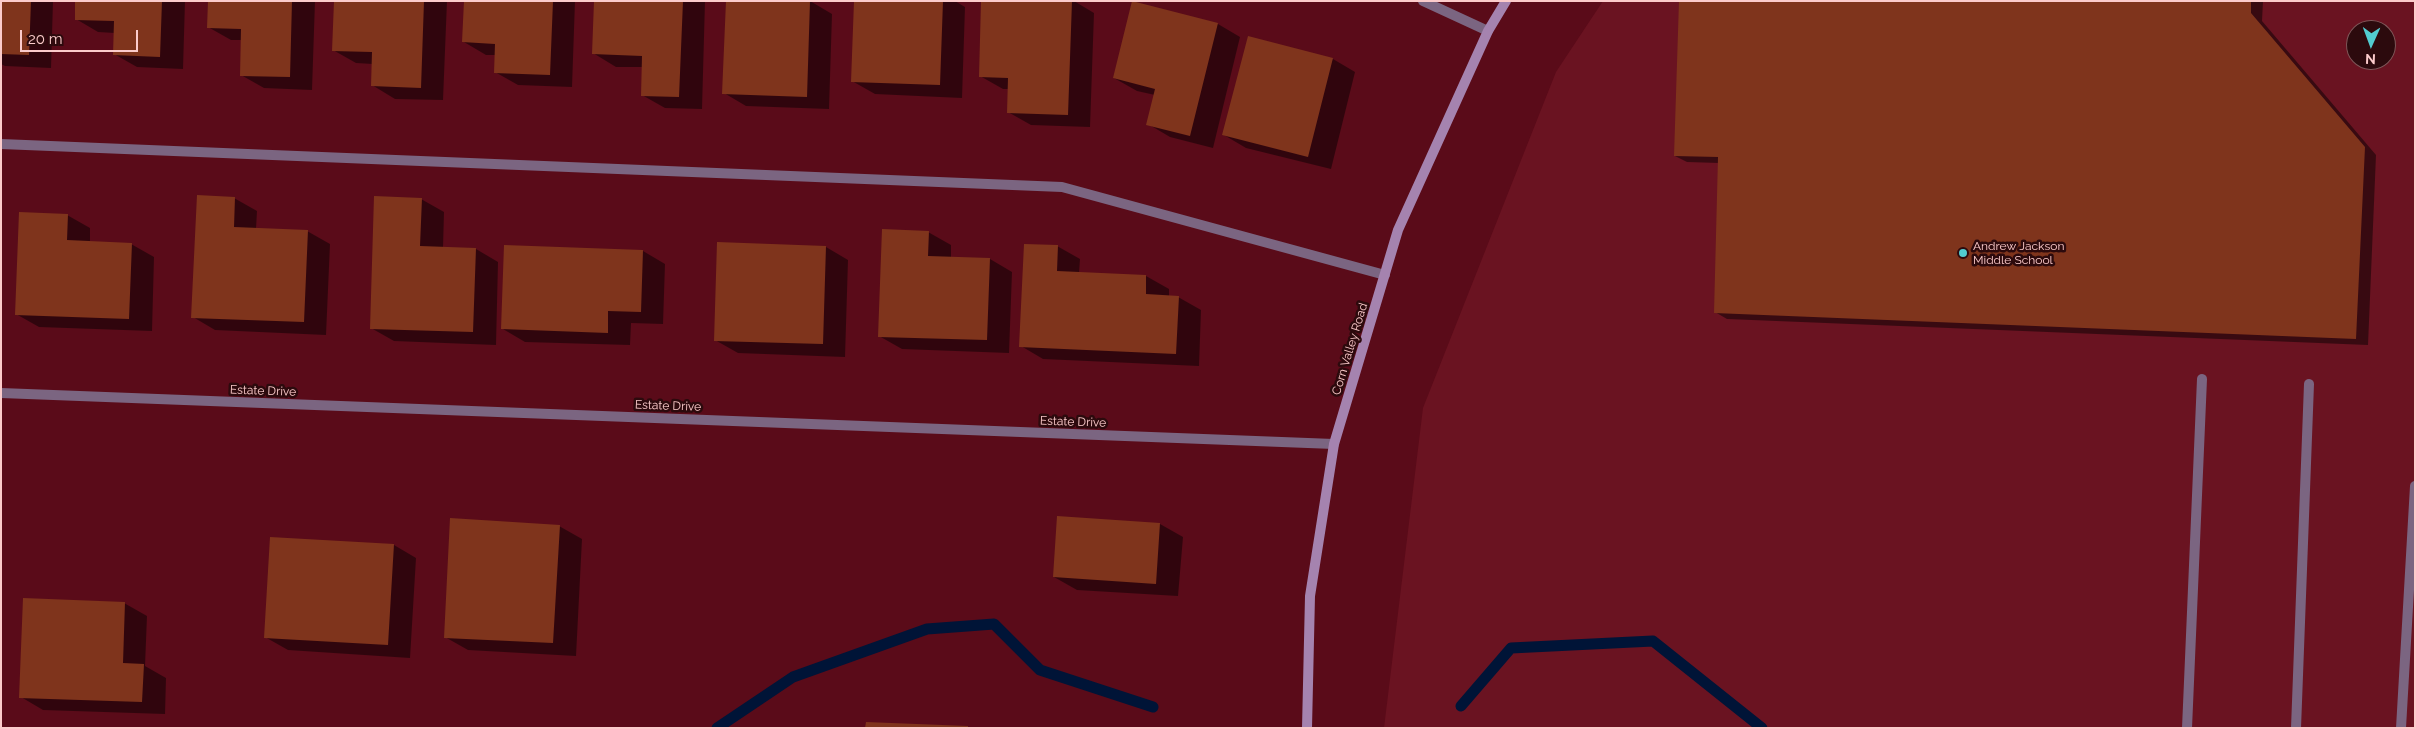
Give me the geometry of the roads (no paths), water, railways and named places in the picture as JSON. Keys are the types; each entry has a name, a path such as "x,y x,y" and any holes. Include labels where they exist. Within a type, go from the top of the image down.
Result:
{"main road":[{"name":"Corn Valley Road","path":"1306,728 1310,596 1334,444 1398,230 1488,31 1506,1"}],"street":[{"path":"1423,1 1488,31"},
{"path":"1,144 1062,187 1384,275"},
{"path":"2187,728 2202,379"},
{"path":"2296,728 2309,384"},
{"name":"Estate Drive","path":"1,393 1334,444"},
{"path":"2402,728 2415,486"}],"waterway":[{"path":"717,728 793,677 927,629 994,624 1040,670 1153,707"},
{"path":"1461,706 1511,648 1653,641 1762,728"}],"place":[{"name":"Andrew Jackson Middle School","path":"1963,253"}]}
